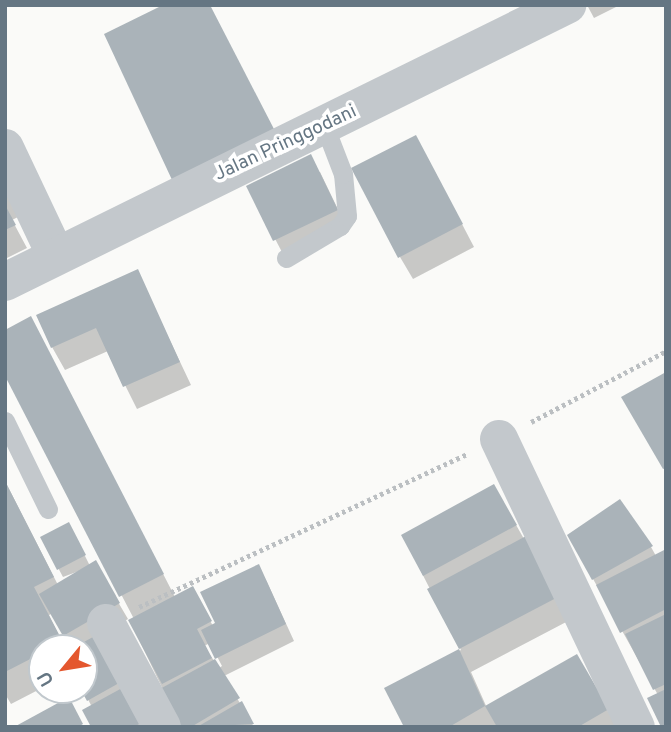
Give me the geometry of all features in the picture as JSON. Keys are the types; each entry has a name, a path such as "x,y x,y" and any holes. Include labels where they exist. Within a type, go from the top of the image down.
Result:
{"street":[{"name":"Jalan Pringgodani","path":"5,282 325,127 567,5"},
{"path":"5,148 56,256"},
{"path":"499,439 636,727"},
{"path":"106,623 162,727"}],"lane":[{"path":"286,258 340,226 347,216 343,174 325,127"},
{"path":"5,421 48,509"}],"path":[{"path":"106,623 499,439 666,351"}],"building":[{"path":"163,5 210,5 275,131 173,182 104,34"},
{"path":"416,135 463,224 398,258 351,168"},
{"path":"311,154 338,210 273,241 246,186"},
{"path":"5,205 16,225 5,230"},
{"path":"138,269 180,362 123,387 96,328 51,348 36,315"},
{"path":"31,316 164,574 119,597 5,376 5,330"},
{"path":"666,372 666,468 663,469 621,397"},
{"path":"5,481 54,577 34,587 59,634 28,634 28,660 5,672"},
{"path":"494,484 517,525 423,576 401,535"},
{"path":"620,499 653,546 592,580 567,535"},
{"path":"69,522 86,555 57,570 40,537"},
{"path":"526,536 558,597 459,649 427,589"},
{"path":"666,549 666,609 620,633 596,585"},
{"path":"96,560 120,603 66,634 62,634 39,594"},
{"path":"259,564 286,624 215,659 201,630 215,623 200,592"},
{"path":"193,586 212,621 197,629 212,658 162,684 128,620"},
{"path":"666,614 666,684 653,690 625,634"},
{"path":"102,632 128,678 98,695 98,634"},
{"path":"459,649 485,706 449,727 404,727 384,688"},
{"path":"577,654 609,709 578,727 497,727 485,706"},
{"path":"215,659 240,698 191,727 179,727 158,690"},
{"path":"133,682 151,717 134,727 91,727 82,710 98,704 98,701"},
{"path":"666,689 666,727 661,727 647,698"},
{"path":"242,701 254,724 197,727"},
{"path":"56,704 73,704 83,724 78,727 14,727"}]}
